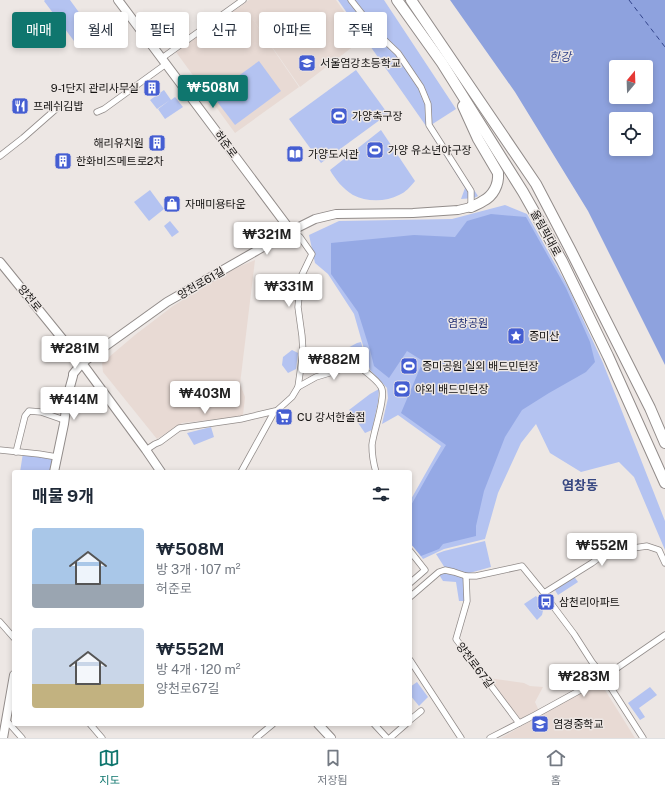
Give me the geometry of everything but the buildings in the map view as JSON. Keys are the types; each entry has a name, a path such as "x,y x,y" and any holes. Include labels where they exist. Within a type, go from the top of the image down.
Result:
{"highway":[{"name":"올림픽대로","path":"397,0 442,63 523,192 562,261 608,356 665,482"},
{"name":"올림픽대로","path":"410,0 536,184 646,401 665,443"},
{"path":"442,63 478,139 498,173 497,186 493,192 482,202 471,207"}],"main road":[{"name":"허준로","path":"118,0 291,231"},
{"name":"양천로61길","path":"82,363 167,302 291,231 315,219 336,214 413,213 458,210 471,207"},
{"name":"양천로","path":"0,262 82,363 160,470"},
{"path":"54,470 73,374 82,363"},
{"path":"3,738 12,686"},
{"path":"320,726 330,738"}],"street":[{"path":"97,112 104,109 243,0"},
{"path":"351,0 377,33 398,53 421,87 428,104 429,125 471,191 471,207"},
{"path":"0,156 56,109"},
{"path":"242,470 273,414 292,397 298,387 303,352 298,308 301,277 312,254 300,237 291,231"},
{"path":"298,387 316,377 336,371 354,362 379,384 383,389 383,397 372,443 372,459 375,470"},
{"path":"16,452 25,416 29,411 41,412 64,420"},
{"path":"146,450 179,428 241,419 276,411"},
{"path":"0,450 57,457"},
{"path":"544,593 607,552 646,546 659,550 665,563"},
{"path":"412,554 425,570 412,581"},
{"path":"412,595 439,572 445,570 466,576 476,576 522,566 574,634 592,662 604,677 643,738"},
{"name":"양천로67길","path":"466,576 467,601 456,639 519,723"},
{"path":"0,622 12,636"},
{"path":"490,738 604,677 665,635"},
{"path":"412,663 461,738"},
{"path":"412,718 421,711"},
{"path":"6,720 22,738"},
{"path":"92,726 102,738"},
{"path":"256,738 271,726"},
{"path":"376,726 389,738 404,726"}],"shaded area":[{"path":"249,0 336,0 344,12 334,12 334,48 351,48 300,87 273,48 326,48 326,12 259,12 259,28 251,17 251,12 248,12 245,8 248,12 232,12"},
{"path":"251,17 259,28 259,48 272,48 299,87 235,133 176,52 182,48 189,48 189,43 197,37 197,48 251,48"},
{"path":"255,260 240,384 245,397 243,415 238,417 182,423 157,439 103,372 102,363 173,306 231,270"},
{"path":"488,678 543,687 535,702 539,711 525,719 517,718"},
{"path":"600,682 635,738 501,738 547,711"}],"green space":[{"path":"70,0 79,12 74,12 74,41 66,30 66,12 52,12 44,1"},
{"path":"338,0 384,0 456,109 431,125 478,196 474,198 461,199 465,188 426,126 372,48 387,48 387,12 346,12"},
{"path":"259,61 281,91 235,125 212,95"},
{"name":"가양축구장","path":"356,70 388,114 321,163 289,119"},
{"path":"164,90 171,100 175,97 183,107 165,119 158,109 170,100 157,109 150,100"},
{"name":"가양 유소년야구장","path":"381,130 415,181 404,192 394,197 382,200 364,199 349,193 330,170"},
{"path":"150,190 164,209 149,221 134,202"},
{"name":"염창공원","path":"505,205 527,214 568,287 603,363 665,521 665,550 634,477 619,462 581,472 550,453 536,424 521,443 498,493 485,539 444,549 423,559 412,545 412,497 441,446 398,415 382,424 388,398 387,388 370,370 354,314 328,274 315,263 309,235 339,221 452,219"},
{"name":"염창공원","path":"491,214 526,217 566,288 590,342 595,362 586,372 522,410 505,437 484,491 476,526 476,536 443,544 439,549 421,556 412,545 412,503 446,445 401,413 423,361 407,351 389,378 374,366 358,312 331,274 331,243 414,235 455,237 467,221"},
{"path":"170,221 179,232 172,237 164,226"},
{"path":"361,342 367,370 354,359 349,361 342,351"},
{"path":"292,350 298,353 296,369 288,373 282,365 283,357"},
{"path":"379,389 378,402 372,430 365,433 349,410"},
{"path":"211,427 214,437 194,445 187,433"},
{"path":"23,453 56,458 53,470 20,470"},
{"path":"485,541 491,567 466,574 445,568 436,554 444,551"},
{"path":"438,573 454,573 463,578 467,601 459,601 456,582 443,581"},
{"path":"573,575 578,582 558,595 553,587"},
{"path":"536,596 544,606 542,615 537,620 524,604"},
{"path":"417,682 428,697 419,706 412,697 412,686"},
{"path":"650,687 657,695 639,708 645,717 640,720 628,703"}],"water":[{"name":"한강","path":"450,0 665,0 665,365 588,211 515,92"}],"ferry route":[{"path":"629,0 665,47"}],"place":[{"name":"서울염강초등학교","path":"307,63"},
{"name":"9-1단지 관리사무실","path":"152,88"},
{"name":"프레쉬김밥","path":"20,106"},
{"name":"가양축구장","path":"339,116"},
{"name":"해리유치원","path":"157,143"},
{"name":"가양 유소년야구장","path":"375,150"},
{"name":"가양도서관","path":"295,154"},
{"name":"한화비즈메트로2차","path":"63,161"},
{"name":"자매미용타운","path":"172,204"},
{"name":"증미산","path":"516,336"},
{"name":"증미공원 실외 배드민턴장","path":"409,366"},
{"name":"야외 배드민턴장","path":"402,389"},
{"name":"CU 강서한솔점","path":"284,417"},
{"name":"삼천리아파트","path":"546,602"},
{"name":"염경중학교","path":"540,724"}],"district":[{"name":"염창동","path":"580,485"}]}
